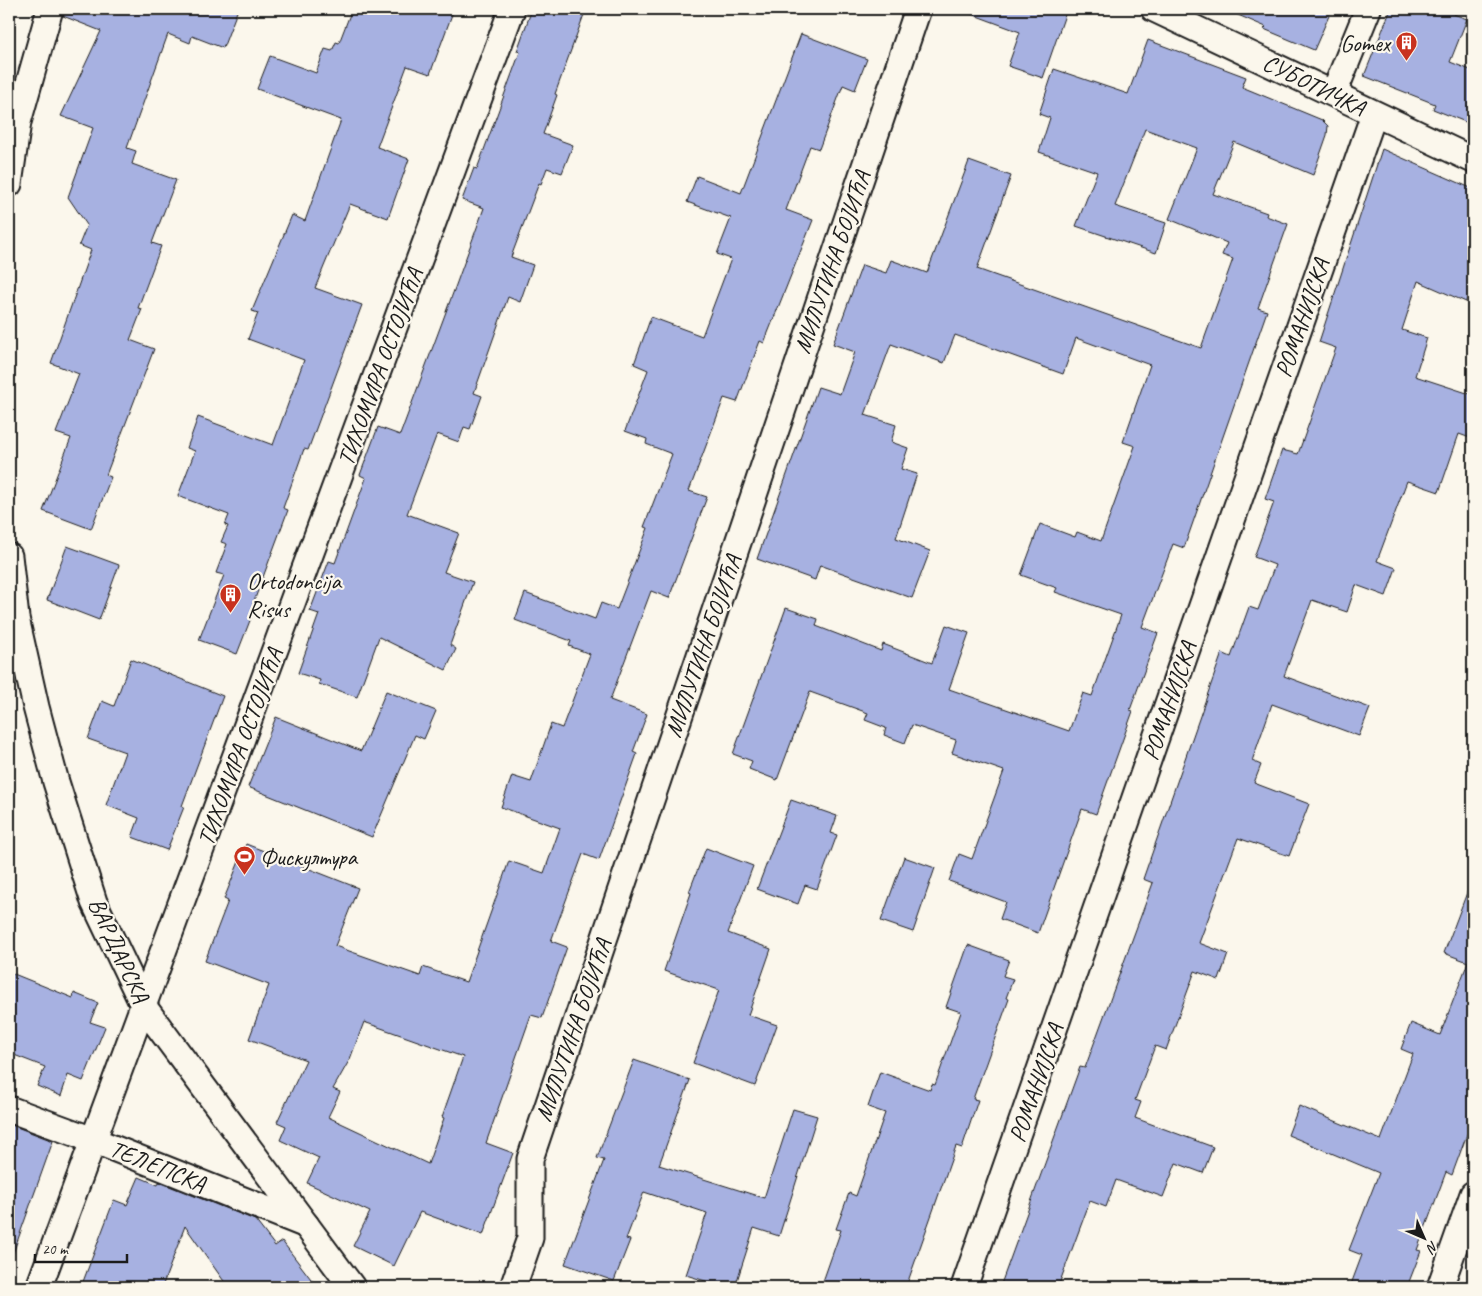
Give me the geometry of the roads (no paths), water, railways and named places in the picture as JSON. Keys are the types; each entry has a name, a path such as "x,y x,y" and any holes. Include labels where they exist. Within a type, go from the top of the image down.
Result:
{"street":[{"path":"9,184 18,122 50,9"},
{"name":"ТИХОМИРА ОСТОЈИЋА","path":"39,1287 512,9"},
{"name":"МИЛУТИНА БОЈИЋА","path":"513,1287 530,1238 530,1159 918,9"},
{"name":"СУБОТИЧКА","path":"1154,9 1473,160"},
{"path":"1334,93 1368,9"},
{"name":"РОМАНИЈСКА","path":"964,1287 1374,114"},
{"name":"ВАРДАРСКА","path":"9,556 16,618 36,707 56,782 94,902 144,1007 352,1287"},
{"name":"ТЕЛЕПСКА","path":"9,1109 93,1140 306,1225"},
{"path":"1440,1287 1473,1194"}],"place":[{"name":"Gomex","path":"1406,62"},
{"name":"Ortodoncija Risus","path":"231,614"},
{"name":"Фискултура","path":"244,876"}]}
